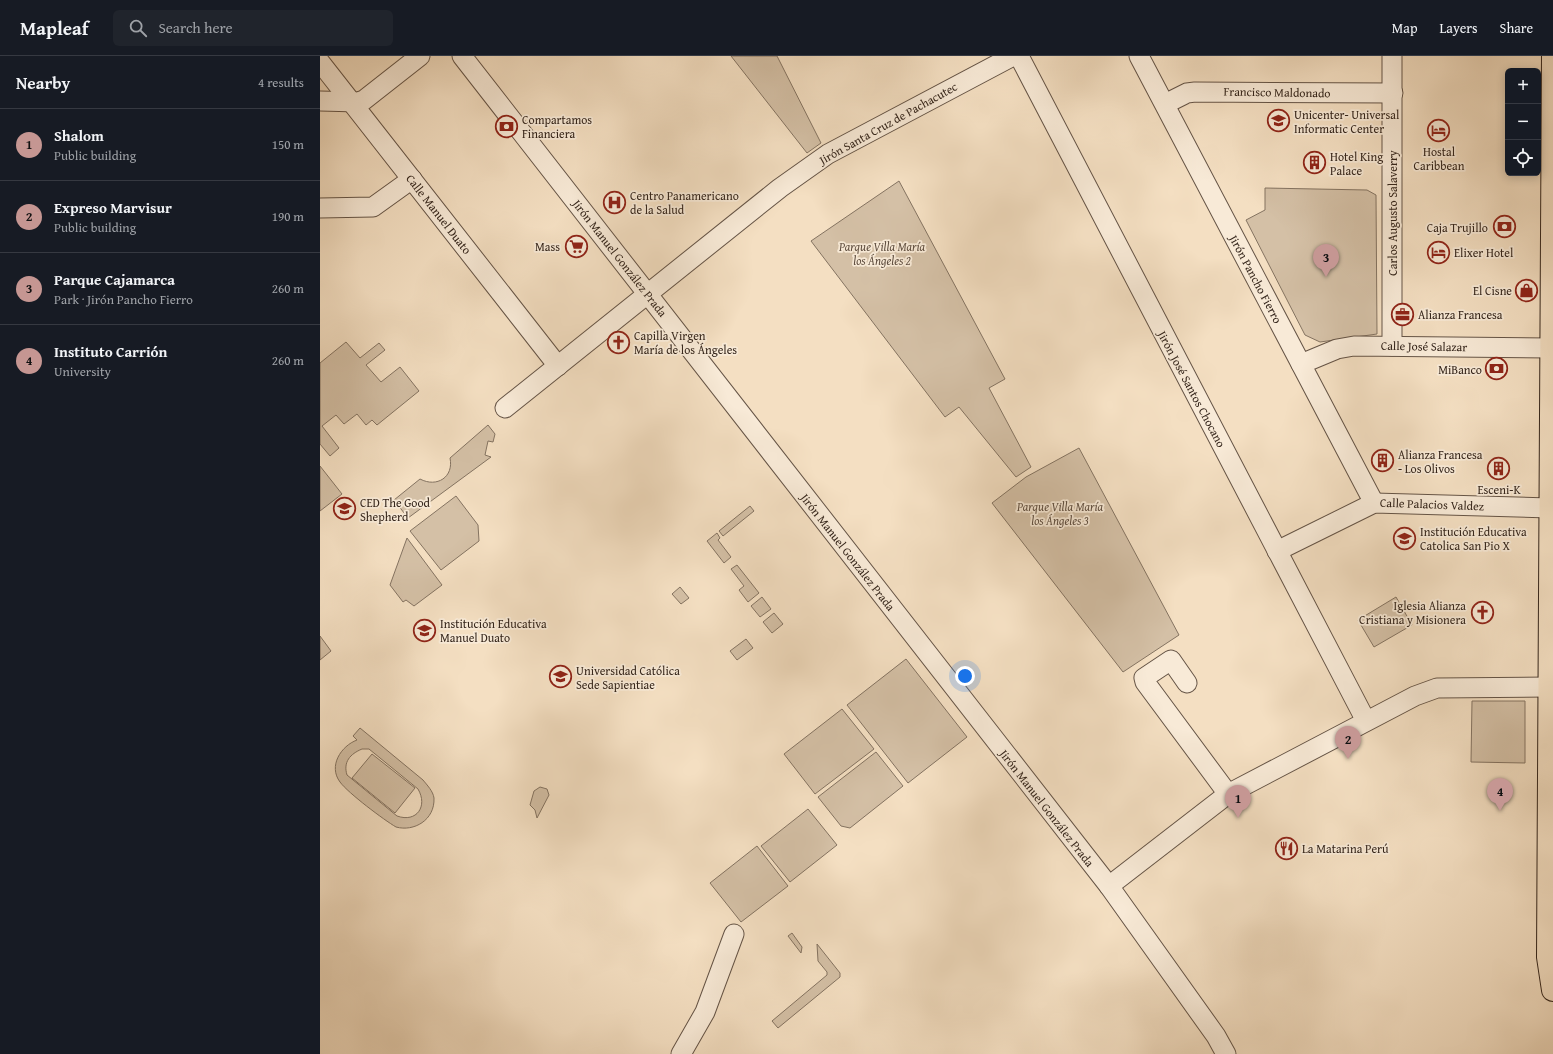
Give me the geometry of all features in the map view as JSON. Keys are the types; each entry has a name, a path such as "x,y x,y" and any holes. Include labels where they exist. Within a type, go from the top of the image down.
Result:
{"main road":[{"path":"1553,56 1548,687 1548,957 1553,990"}],"street":[{"path":"320,101 352,102 364,100 420,56"},
{"name":"Jirón Manuel González Prada","path":"462,56 1109,886 1216,1036 1226,1054"},
{"name":"Jirón Santa Cruz de Pachacutec","path":"505,408 776,191 821,158 874,128 1013,56"},
{"name":"Jirón José Santos Chocano","path":"1019,56 1366,721"},
{"name":"Jirón Pancho Fierro","path":"1139,56 1374,502"},
{"name":"Carlos Augusto Salaverry","path":"1392,56 1392,346"},
{"name":"Calle Manuel Duato","path":"320,62 558,366"},
{"name":"Francisco Maldonado","path":"1164,104 1187,93 1195,92 1393,93"},
{"path":"320,208 373,208 412,179"},
{"name":"Calle José Salazar","path":"1301,364 1346,346 1550,348"},
{"name":"Calle Palacios Valdez","path":"1277,551 1374,502 1550,508"},
{"path":"1187,683 1171,660 1144,678 1228,794"},
{"path":"1109,886 1228,794 1414,696 1437,688 1548,687"},
{"path":"681,1054 705,1012 734,934"}],"green space":[{"path":"731,56 777,56 821,143 807,153"},
{"name":"Parque Villa María los Ángeles 2","path":"899,181 1005,379 989,388 1031,467 1016,477 959,407 945,417 811,241"},
{"path":"1265,188 1367,190 1376,195 1377,334 1320,342 1305,335 1246,220 1265,210"},
{"path":"346,342 360,358 379,343 385,350 366,365 381,382 400,367 419,391 377,425 372,420 366,425 357,414 344,424 336,415 322,426 339,448 330,456 320,444 320,363"},
{"path":"488,425 495,434 493,442 488,441 485,455 491,457 408,518 394,500 420,479 432,482 443,479 447,475 451,465 450,458"},
{"name":"Parque Villa María los Ángeles 3","path":"1079,448 1179,635 1123,672 992,503 1026,477"},
{"path":"320,466 342,494 320,511"},
{"path":"456,496 478,525 479,541 441,570 410,531"},
{"path":"750,506 754,511 723,536 719,531"},
{"path":"717,533 720,538 718,540 731,557 724,563 707,541"},
{"path":"407,538 442,585 414,606 406,600 403,602 390,585"},
{"path":"737,565 759,593 748,602 739,590 744,586 731,569"},
{"path":"680,587 689,598 681,604 672,594"},
{"path":"762,597 771,609 760,617 751,606"},
{"path":"1396,597 1412,625 1374,647 1358,620"},
{"path":"774,613 783,624 772,633 763,622"},
{"path":"320,636 331,651 320,660"},
{"path":"746,639 753,648 737,660 730,651"},
{"path":"906,659 967,737 908,783 847,705"},
{"path":"1472,701 1525,701 1525,763 1471,762"},
{"path":"842,709 874,749 815,794 784,754"},
{"path":"360,728 423,780 428,786 434,798 433,806 431,813 422,823 410,828 396,827 375,813 340,782 335,770 336,763 341,752 357,740 353,736","holes":["362,749 369,749 418,789 422,801 419,812 415,815 404,818 397,816 347,775 346,766 348,759 354,753"]},
{"path":"876,752 903,786 850,828 841,826 818,797"},
{"path":"372,754 415,788 395,813 352,778"},
{"path":"540,787 547,789 549,795 537,818 535,810 530,805 534,791"},
{"path":"808,809 837,845 790,882 761,846"},
{"path":"757,846 788,886 741,922 710,883"},
{"path":"792,933 802,947 801,953 788,936"},
{"path":"817,944 840,973 840,977 778,1028 772,1021 827,975 827,972 818,961"}],"place":[{"name":"Unicenter- Universal Informatic Center","path":"1279,121"},
{"name":"Compartamos Financiera","path":"507,126"},
{"name":"Hostal Caribbean","path":"1439,130"},
{"name":"Hotel King Palace","path":"1314,163"},
{"name":"Centro Panamericano de la Salud","path":"615,202"},
{"name":"Caja Trujillo","path":"1504,227"},
{"name":"Mass","path":"576,246"},
{"name":"Elixer Hotel","path":"1438,252"},
{"name":"Parque Cajamarca","path":"1326,277"},
{"name":"El Cisne","path":"1527,290"},
{"name":"Alianza Francesa","path":"1402,314"},
{"name":"Capilla Virgen María de los Ángeles","path":"619,342"},
{"name":"MiBanco","path":"1497,369"},
{"name":"Alianza Francesa - Los Olivos","path":"1382,461"},
{"name":"Esceni-K","path":"1499,468"},
{"name":"CED The Good Shepherd","path":"345,509"},
{"name":"Institución Educativa Catolica San Pio X","path":"1404,538"},
{"name":"Iglesia Alianza Cristiana y Misionera","path":"1482,612"},
{"name":"Institución Educativa Manuel Duato","path":"425,630"},
{"name":"Universidad Católica Sede Sapientiae","path":"561,677"},
{"name":"Expreso Marvisur","path":"1348,759"},
{"name":"Instituto Carrión","path":"1500,811"},
{"name":"Shalom","path":"1238,818"},
{"name":"La Matarina Perú","path":"1286,848"}]}
